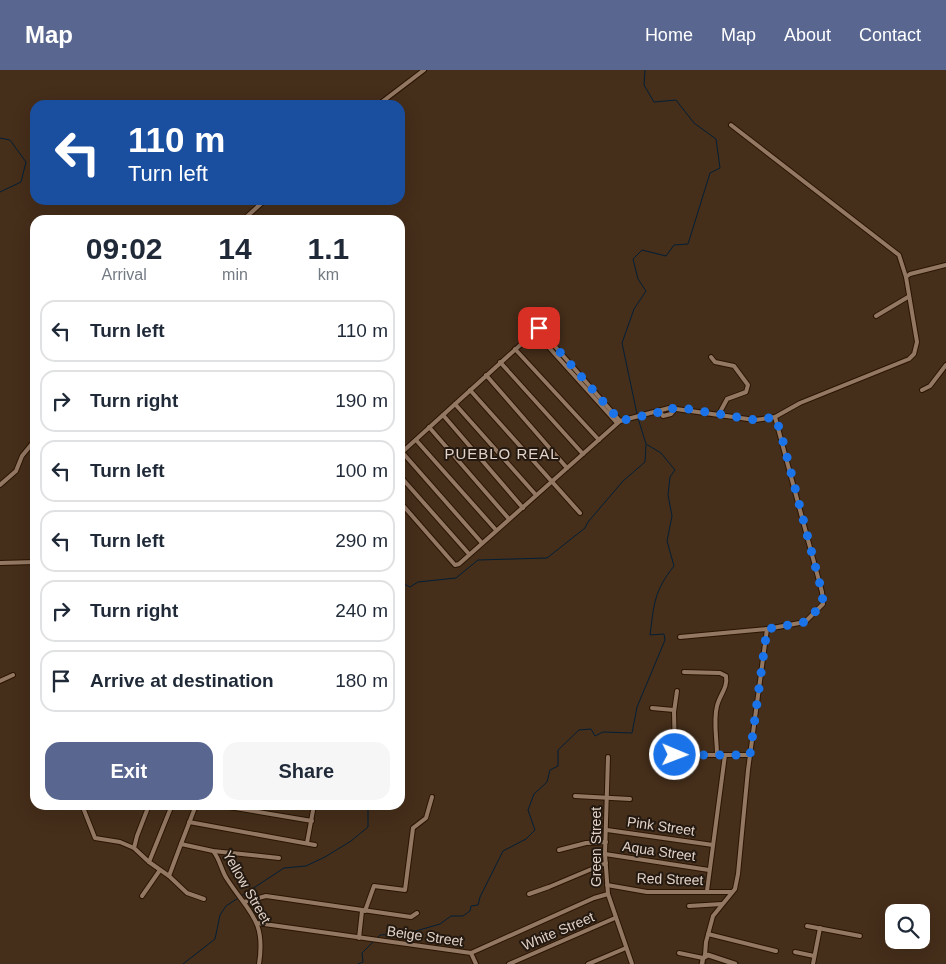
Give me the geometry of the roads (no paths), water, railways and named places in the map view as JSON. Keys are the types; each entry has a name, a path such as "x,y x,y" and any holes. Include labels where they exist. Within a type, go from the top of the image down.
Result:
{"street":[{"path":"385,100 424,70"},
{"path":"405,508 455,565 619,422 669,408 674,410 682,408 755,420 775,417 800,403 909,358 914,354 916,342 906,277 899,255 731,125"},
{"path":"248,215 260,205"},
{"path":"906,277 910,274 946,265"},
{"path":"876,316 908,297"},
{"path":"405,450 539,328 619,422"},
{"path":"515,349 599,440"},
{"path":"712,357 715,362 734,366 748,385 746,392 727,399 719,414"},
{"path":"500,362 584,454"},
{"path":"922,390 930,386 946,365"},
{"path":"486,375 567,468"},
{"path":"470,390 580,513"},
{"path":"455,404 536,495"},
{"path":"443,415 522,508"},
{"path":"680,637 767,629 805,622 820,608 824,598 775,417"},
{"path":"429,427 509,519"},
{"path":"416,440 496,530"},
{"path":"0,485 16,471 22,456 30,446"},
{"path":"405,457 482,543"},
{"path":"405,482 469,554"},
{"path":"0,563 30,562"},
{"path":"702,964 713,916 732,892 738,874 750,755 767,629"},
{"path":"684,672 720,673 726,676 726,689 717,704 717,755"},
{"path":"0,681 13,675"},
{"path":"675,755 674,710 677,691"},
{"path":"652,708 674,710"},
{"path":"655,754 750,755"},
{"path":"707,891 725,755"},
{"name":"Green Street","path":"608,757 605,854 608,894 632,964"},
{"path":"575,796 630,800"},
{"path":"359,938 364,911 374,886 405,890 413,828 426,818 432,797"},
{"path":"84,810 95,838 98,840 120,842 134,848 187,893 204,899"},
{"path":"134,848 147,810"},
{"path":"149,862 170,810"},
{"path":"169,876 194,810"},
{"path":"247,810 312,821"},
{"path":"307,843 313,810"},
{"path":"189,822 315,845"},
{"name":"Pink Street","path":"607,830 713,845"},
{"path":"559,850 586,843 606,842"},
{"path":"181,844 213,851 279,858"},
{"name":"Yellow Street","path":"213,851 228,880 244,901 257,923 262,936 259,964"},
{"name":"Aqua Street","path":"605,854 709,870"},
{"path":"529,894 550,888 606,863"},
{"path":"142,896 160,870"},
{"name":"Red Street","path":"607,885 648,892 732,892"},
{"name":"Beige Street","path":"257,923 471,953 547,921 594,898 608,894"},
{"path":"244,901 266,896 411,917 417,913"},
{"path":"689,906 722,904"},
{"name":"White Street","path":"509,964 615,918"},
{"path":"806,926 860,936"},
{"path":"813,964 820,928"},
{"path":"708,934 776,952"},
{"path":"588,964 626,948"},
{"path":"795,952 814,956"},
{"path":"471,953 476,964"},
{"path":"678,953 704,957 714,956 735,964"}],"waterway":[{"path":"637,414 622,343 634,309 646,291 638,279 633,259 642,250 666,256 674,245 688,244 710,173 720,168 716,139 694,123 676,100 654,102 644,85 645,70"},
{"path":"0,138 10,140 26,162 21,182 0,192"},
{"path":"378,937 380,935 409,933 440,924 451,916 463,916 470,911 471,906 478,905 480,897 503,851 526,839 535,830 528,810 534,794 547,782 550,770 558,766 558,750 579,730 591,729 595,736 603,732 632,733 637,707 665,640 664,634 650,635 656,598 662,583 674,566 667,541 672,516 668,495 670,477 675,470 661,453 646,444 638,418"},
{"path":"405,584 410,587 418,582 456,578 478,560 547,558 585,528 623,481 645,462 646,445"},
{"path":"183,964 215,939 220,915 226,906 284,868 306,866 351,841 368,827 368,810"},
{"path":"358,964 363,962 362,953 375,940"}],"district":[{"name":"PUEBLO REAL","path":"502,453"}]}
